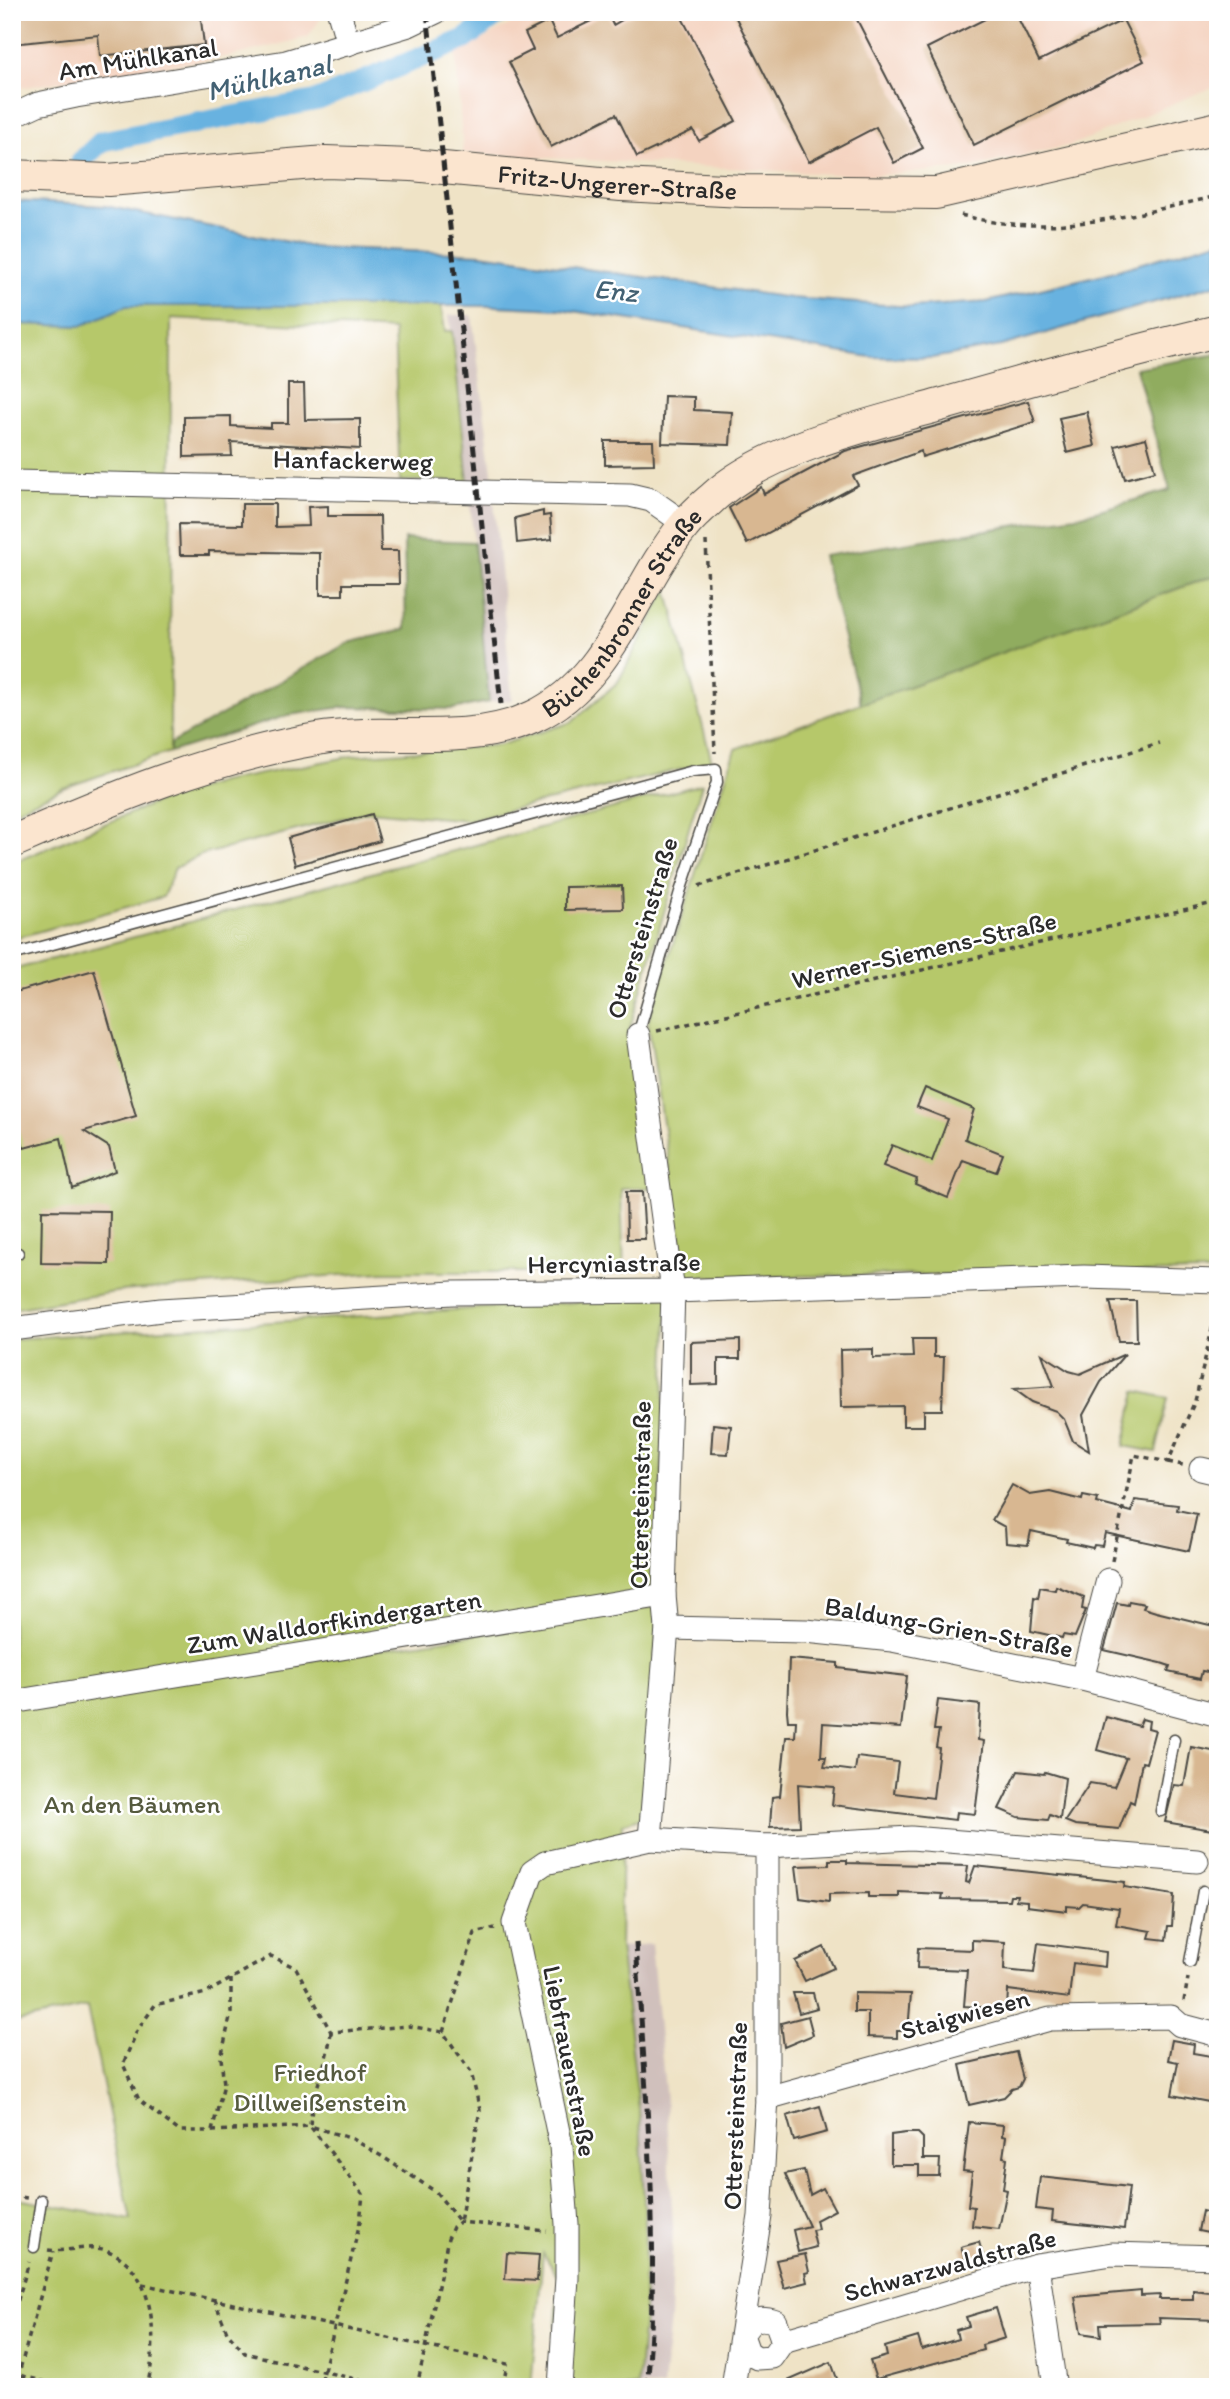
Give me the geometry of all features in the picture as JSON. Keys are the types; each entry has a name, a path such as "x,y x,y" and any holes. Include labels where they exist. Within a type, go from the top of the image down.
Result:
{"main road":[{"name":"Fritz-Ungerer-Straße","path":"12,176 108,180 326,162 412,165 621,185 744,191 936,193 1218,128"},
{"name":"Büchenbronner Straße","path":"12,842 129,793 273,748 320,738 373,734 470,733 505,727 530,719 568,696 590,673 722,490 775,459 832,437 1047,374 1218,331"}],"street":[{"path":"339,12 348,44"},
{"name":"Am Mühlkanal","path":"12,116 38,104 286,62 409,25 436,12"},
{"name":"Hanfackerweg","path":"12,482 630,495 651,500 696,529"},
{"name":"Ottersteinstraße","path":"638,1035 673,1291 664,1595 667,1628 650,1839"},
{"name":"Hercyniastraße","path":"12,1329 161,1310 453,1293 673,1291 1084,1276 1218,1281"},
{"path":"1082,1679 1108,1580"},
{"name":"Zum Walldorfkindergarten","path":"12,1702 664,1595"},
{"name":"Baldung-Grien-Straße","path":"667,1628 806,1631 892,1640 1082,1679 1218,1715"},
{"path":"514,1923 532,1872 545,1863 650,1839 767,1846 911,1838 1197,1861"},
{"name":"Ottersteinstraße","path":"733,2387 760,2216 767,2098 767,1846"},
{"name":"Liebfrauenstraße","path":"514,1923 561,2146 568,2278 560,2387"},
{"name":"Staigwiesen","path":"767,2098 1050,2019 1171,2017 1182,2014 1218,2035"},
{"name":"Schwarzwaldstraße","path":"742,2335 748,2352 757,2358 772,2357 783,2341 1037,2266 1112,2254 1218,2257"},
{"path":"1037,2266 1055,2387"}],"lane":[{"name":"Ottersteinstraße","path":"638,1035 680,892 717,782 716,769"},
{"path":"12,955 693,771 716,769"},
{"path":"1161,1811 1174,1740"},
{"path":"1190,1962 1203,1891"},
{"path":"34,2247 41,2200"}],"path":[{"path":"936,193 960,215 988,223 1025,226 1097,222 1218,196"},
{"path":"696,529 704,549 716,769"},
{"path":"680,892 1158,743"},
{"name":"Werner-Siemens-Straße","path":"638,1035 1218,902"},
{"path":"1108,1580 1134,1455 1168,1462 1195,1401 1218,1304"},
{"path":"443,2032 475,1933 514,1923"},
{"path":"320,2387 360,2222 363,2194 310,2126 312,2098 327,2063 331,2032 296,1968 271,1955 206,1993 155,2005 137,2031 123,2064 139,2100 179,2131 310,2126 353,2139 436,2192 460,2222"},
{"path":"1182,2014 1190,1962"},
{"path":"212,2131 223,2084 221,2058 231,2013 231,1979"},
{"path":"331,2032 409,2026 443,2032 471,2072 481,2110 460,2222"},
{"path":"417,2387 448,2238 453,2227 460,2222 567,2233"},
{"path":"12,2320 34,2247 52,2251 107,2250 126,2262 142,2284 153,2324 147,2387"},
{"path":"15,2387 52,2251"},
{"path":"142,2284 507,2364 503,2387"},
{"path":"214,2300 227,2332 245,2353 388,2387"},
{"path":"12,2373 65,2387"}],"shaded area":[{"path":"12,12 325,12 308,37 233,56 19,88 12,93"},
{"path":"532,12 1218,12 1218,85 1072,145 967,168 867,176 463,153 456,54"},
{"path":"449,315 472,315 493,481 468,481"},
{"path":"470,502 494,502 512,700 489,702"},
{"path":"651,1944 667,2111 673,2226 670,2319 663,2387 638,2387 644,2317 645,2224 640,2118 620,1947"}],"green space":[{"path":"125,306 441,306 445,331 452,331 468,481 400,481 394,330 171,318 170,752 63,788 12,812 12,322 81,326"},
{"path":"1218,354 1218,574 861,704 823,556 1082,515 1170,490 1136,368"},
{"path":"404,539 474,542 489,702 452,709 344,707 289,715 170,752 170,744 348,643 406,629"},
{"path":"1218,574 1218,1272 686,1277 648,1022 735,749"},
{"path":"667,589 712,762 467,820 370,811 201,855 175,868 163,897 12,939 12,863 157,802 221,782 352,756 500,745 572,722 618,682"},
{"path":"702,784 629,1031 650,1188 621,1188 624,1272 382,1272 121,1291 12,1309 12,970"},
{"path":"668,1296 657,1593 12,1699 12,1339"},
{"path":"1136,1391 1168,1398 1156,1452 1124,1446"},
{"path":"659,1606 642,1817 622,1824 620,1947 640,2118 645,2224 644,2317 638,2387 552,2387 559,2278 543,2253 531,2387 12,2387 12,2198 131,2220 87,2007 12,2023 12,1706"}],"water":[{"name":"Enz","path":"12,201 105,206 314,247 481,254 791,298 911,307 986,302 1104,274 1218,241 1218,284 1001,346 932,358 871,357 560,309 496,306 126,306 81,326 12,324"}],"building":[{"path":"12,12 200,12 204,45 100,56 98,35 12,44"},
{"path":"636,12 679,12 736,121 699,141 693,130 637,157 616,114 551,147 509,62 533,50 525,33 549,21 557,38 607,13 613,25"},
{"path":"733,12 853,12 923,148 894,163 876,127 809,162"},
{"path":"999,12 1015,12 1039,61 1123,20 1144,61 974,145 927,48"},
{"path":"288,384 304,384 305,420 360,419 360,449 231,442 232,456 184,457 184,417 231,416 231,426 271,428 271,423 288,423"},
{"path":"664,396 694,397 694,410 732,412 730,445 662,443"},
{"path":"1028,401 1035,422 922,457 921,451 853,476 858,485 747,544 729,508 761,487 764,494 845,451"},
{"path":"1087,412 1095,446 1067,453 1059,418"},
{"path":"1146,438 1155,471 1125,479 1115,446"},
{"path":"605,441 653,441 654,464 605,465"},
{"path":"242,504 275,504 275,527 309,526 308,507 328,506 328,516 380,516 381,551 398,551 399,584 343,584 343,595 320,595 320,553 209,551 209,555 180,555 179,524 242,525"},
{"path":"543,511 543,516 550,515 552,539 517,543 515,518"},
{"path":"372,814 380,841 295,865 288,838"},
{"path":"622,886 623,909 565,910 565,887"},
{"path":"94,970 136,1116 84,1131 109,1147 115,1171 72,1188 61,1138 24,1148 12,1108 12,993"},
{"path":"925,1088 974,1109 965,1139 1003,1154 996,1172 963,1160 948,1198 915,1184 917,1179 883,1166 892,1145 932,1161 948,1119 917,1107"},
{"path":"626,1192 642,1192 645,1239 627,1239"},
{"path":"42,1210 110,1211 109,1264 41,1263"},
{"path":"1110,1301 1136,1301 1137,1341 1119,1341"},
{"path":"912,1339 934,1339 934,1357 944,1357 942,1410 924,1410 924,1426 903,1426 903,1406 841,1407 840,1350 873,1349 873,1358 913,1357"},
{"path":"740,1340 740,1359 718,1359 718,1384 691,1385 691,1342"},
{"path":"1042,1354 1069,1371 1080,1374 1125,1354 1101,1382 1083,1415 1089,1451 1073,1441 1064,1419 1056,1411 1032,1402 1014,1389 1054,1386"},
{"path":"713,1424 731,1426 728,1454 711,1453"},
{"path":"1012,1485 1030,1495 1050,1492 1082,1500 1083,1496 1098,1499 1097,1503 1132,1512 1135,1500 1178,1505 1177,1510 1197,1514 1189,1551 1105,1533 1102,1546 1094,1545 1093,1548 1031,1531 1028,1545 1006,1543 1005,1527 992,1520"},
{"path":"1056,1586 1084,1597 1082,1609 1086,1610 1075,1637 1063,1635 1062,1638 1031,1631 1034,1597 1038,1598 1040,1587 1055,1590"},
{"path":"1129,1601 1145,1604 1143,1608 1156,1612 1218,1627 1218,1674 1202,1671 1200,1679 1168,1672 1170,1666 1161,1663 1104,1650 1117,1603 1128,1605"},
{"path":"789,1659 838,1663 838,1668 907,1676 901,1728 823,1723 821,1757 826,1757 824,1767 855,1771 857,1757 898,1762 894,1793 933,1798 939,1748 936,1747 939,1730 934,1730 938,1700 980,1705 978,1740 984,1741 975,1814 956,1812 955,1820 832,1805 834,1787 798,1784 800,1826 770,1827 772,1797 780,1796 786,1737 795,1737 796,1721 788,1721 787,1711"},
{"path":"1106,1717 1139,1726 1142,1719 1149,1721 1148,1728 1155,1730 1146,1763 1142,1762 1134,1803 1130,1801 1119,1829 1075,1825 1065,1821 1090,1783 1114,1787 1126,1758 1097,1750"},
{"path":"1191,1747 1218,1752 1218,1831 1165,1822 1174,1785 1184,1786"},
{"path":"1018,1771 1045,1772 1065,1778 1060,1819 1050,1815 1048,1820 1018,1817 999,1809"},
{"path":"829,1860 847,1860 847,1863 968,1866 966,1882 969,1883 975,1866 1125,1882 1124,1887 1174,1895 1172,1926 1168,1926 1166,1940 1149,1938 1151,1931 1116,1925 1119,1908 1083,1903 1079,1907 1067,1906 1067,1911 1027,1906 1027,1901 1016,1900 1017,1895 1010,1895 1009,1900 942,1899 943,1894 899,1892 899,1897 868,1897 868,1893 829,1894 829,1902 800,1898 796,1866 829,1865"},
{"path":"972,1940 1005,1942 1004,1970 1034,1973 1038,1943 1106,1952 1105,1967 1073,1963 1069,1998 1008,1990 1007,2009 964,2006 967,1970 917,1968 918,1948 972,1950"},
{"path":"824,1947 834,1968 805,1981 795,1961"},
{"path":"793,1993 813,1993 817,2008 799,2013"},
{"path":"854,1993 911,1994 908,2031 897,2031 897,2038 868,2037 868,2012 854,2012"},
{"path":"808,2016 813,2035 784,2047 781,2023"},
{"path":"1172,2040 1194,2044 1193,2053 1217,2057 1209,2102 1172,2095 1178,2062 1168,2060"},
{"path":"1016,2052 1023,2079 1019,2087 1012,2089 1004,2097 969,2105 960,2065"},
{"path":"820,2106 827,2132 794,2141 787,2116"},
{"path":"969,2122 1003,2125 1002,2136 1006,2137 1003,2157 1007,2158 1003,2189 1007,2190 999,2229 972,2226 974,2207 968,2206 972,2172 963,2171"},
{"path":"918,2133 923,2138 923,2159 940,2159 939,2176 919,2176 919,2165 891,2165 891,2135"},
{"path":"804,2170 810,2195 823,2188 835,2210 816,2220 818,2229 812,2230 816,2247 798,2252 793,2230 809,2226 785,2174"},
{"path":"1040,2177 1129,2187 1124,2229 1052,2221 1053,2211 1036,2209"},
{"path":"1202,2211 1218,2215 1218,2235 1198,2231"},
{"path":"979,2242 984,2259 967,2265 961,2247"},
{"path":"507,2253 539,2255 537,2281 505,2279"},
{"path":"805,2254 809,2272 805,2273 807,2282 784,2288 776,2260"},
{"path":"1193,2290 1218,2293 1218,2320 1159,2318 1160,2323 1100,2324 1101,2336 1081,2333 1075,2297 1141,2291 1141,2296 1160,2295 1159,2299 1193,2299"},
{"path":"996,2308 1005,2338 982,2345 983,2350 876,2379 870,2361 887,2356 885,2347 918,2337 922,2350 958,2339 956,2330 969,2326 966,2317"},
{"path":"831,2362 840,2387 774,2387"}],"waterway":[{"name":"Mühlkanal","path":"81,161 102,141 318,100 465,39 502,12"}],"railway":[{"path":"427,12 501,704"},
{"path":"636,1943 652,2220 651,2331 647,2387"}],"park label":[{"name":"An den Bäumen","path":"132,1804"},
{"name":"Friedhof Dillweißenstein","path":"320,2087"}]}
